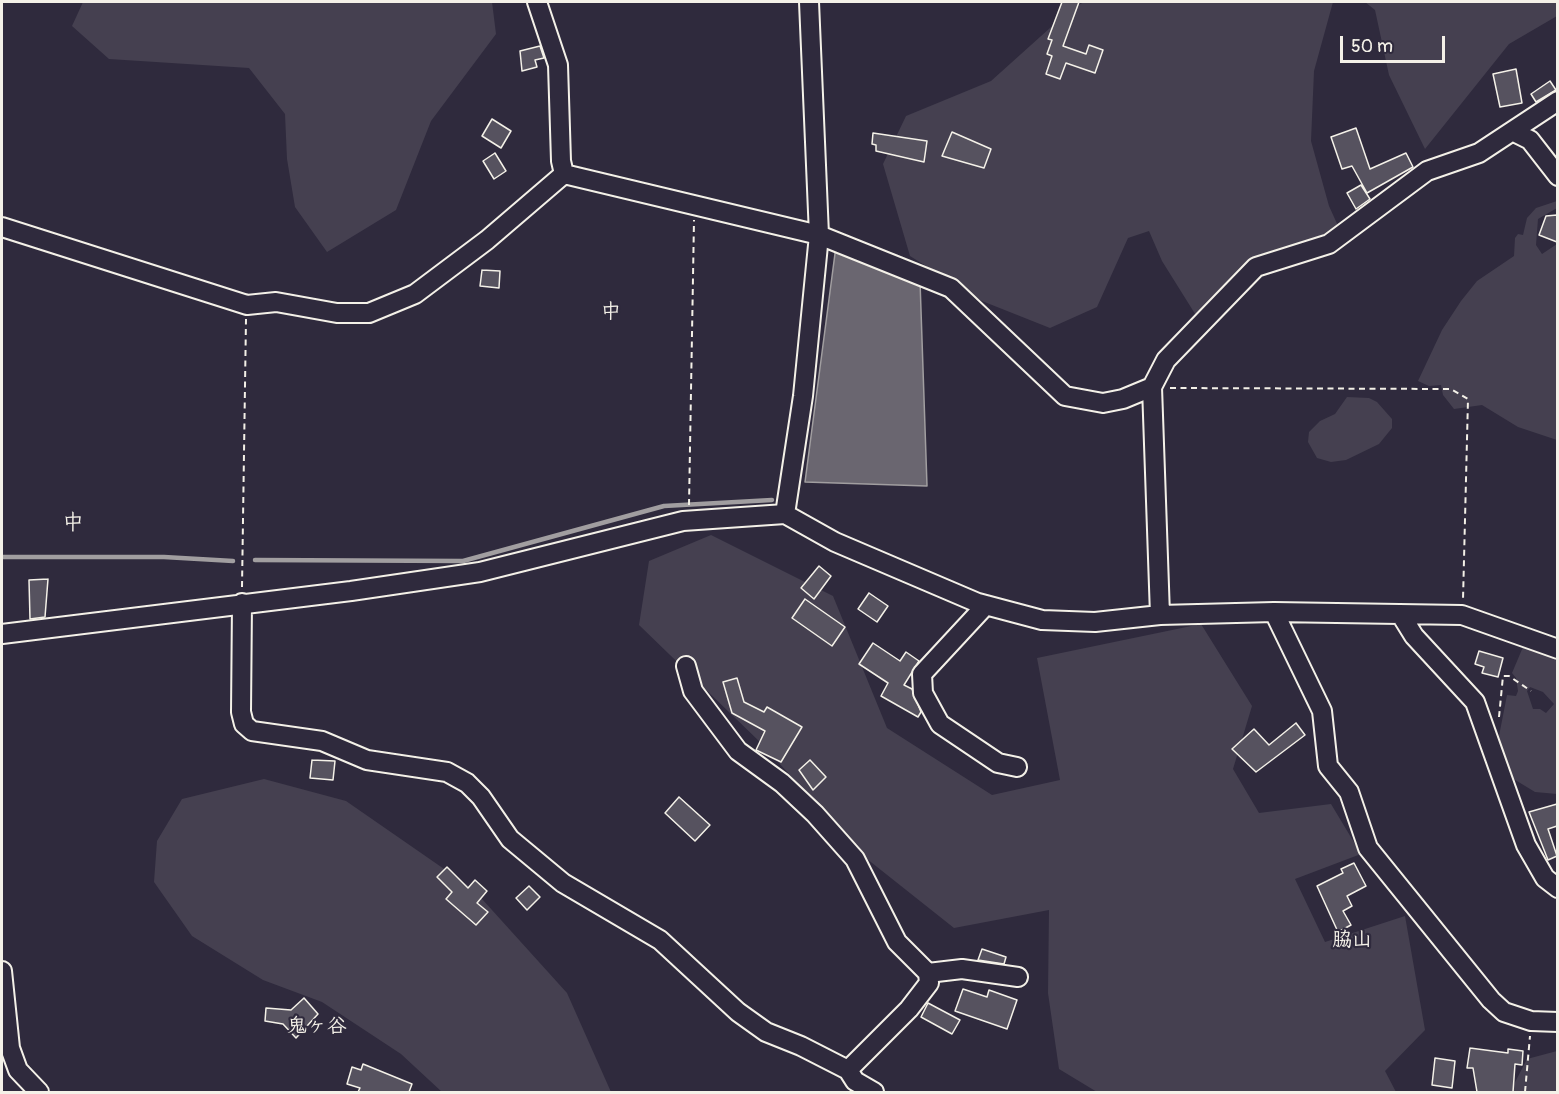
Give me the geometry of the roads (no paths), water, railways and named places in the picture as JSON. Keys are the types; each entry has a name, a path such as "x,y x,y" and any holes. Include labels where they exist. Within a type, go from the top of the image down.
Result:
{"street":[{"path":"537,2 558,65 561,161 564,174"},
{"path":"785,513 803,396 819,235 809,2"},
{"path":"1160,615 1152,387 1166,360 1256,267 1329,244 1427,171 1479,153 1514,132 1557,101"},
{"path":"1514,132 1530,140 1557,176"},
{"path":"564,174 819,235 951,288 1065,396 1103,403 1123,399 1152,387"},
{"path":"2,227 247,304 276,302 337,313 369,313 415,294 488,240 564,174"},
{"path":"2,634 351,591 480,572 683,520 785,513 835,542 986,605 1042,620 1095,622 1160,615 1274,612 1462,615 1557,649"},
{"path":"242,603 241,712 244,724 252,731 322,741 367,760 447,772 467,783 482,797 510,839 563,883 660,940 738,1012 766,1032 801,1046 848,1070 855,1081 874,1092"},
{"path":"986,605 922,674 923,693 940,724 998,763 1017,767"},
{"path":"1274,612 1322,711 1328,765 1349,792 1368,848 1491,1000 1504,1012 1531,1021 1557,1022"},
{"path":"1401,615 1414,636 1475,702 1526,845 1545,878 1557,888"},
{"path":"686,666 693,690 738,751 782,783 855,859 897,942 928,972 929,983 909,1009 848,1070"},
{"path":"928,972 962,969 1018,977"},
{"path":"2,971 10,1048 18,1070 39,1092"}],"waterway":[{"path":"255,560 463,561 664,506 772,500"},
{"path":"2,557 164,557 233,561"}],"district":[{"name":"中","path":"611,313"},
{"name":"中","path":"73,524"},
{"name":"脇山","path":"1352,941"},
{"name":"鬼ヶ谷","path":"317,1027"}]}
